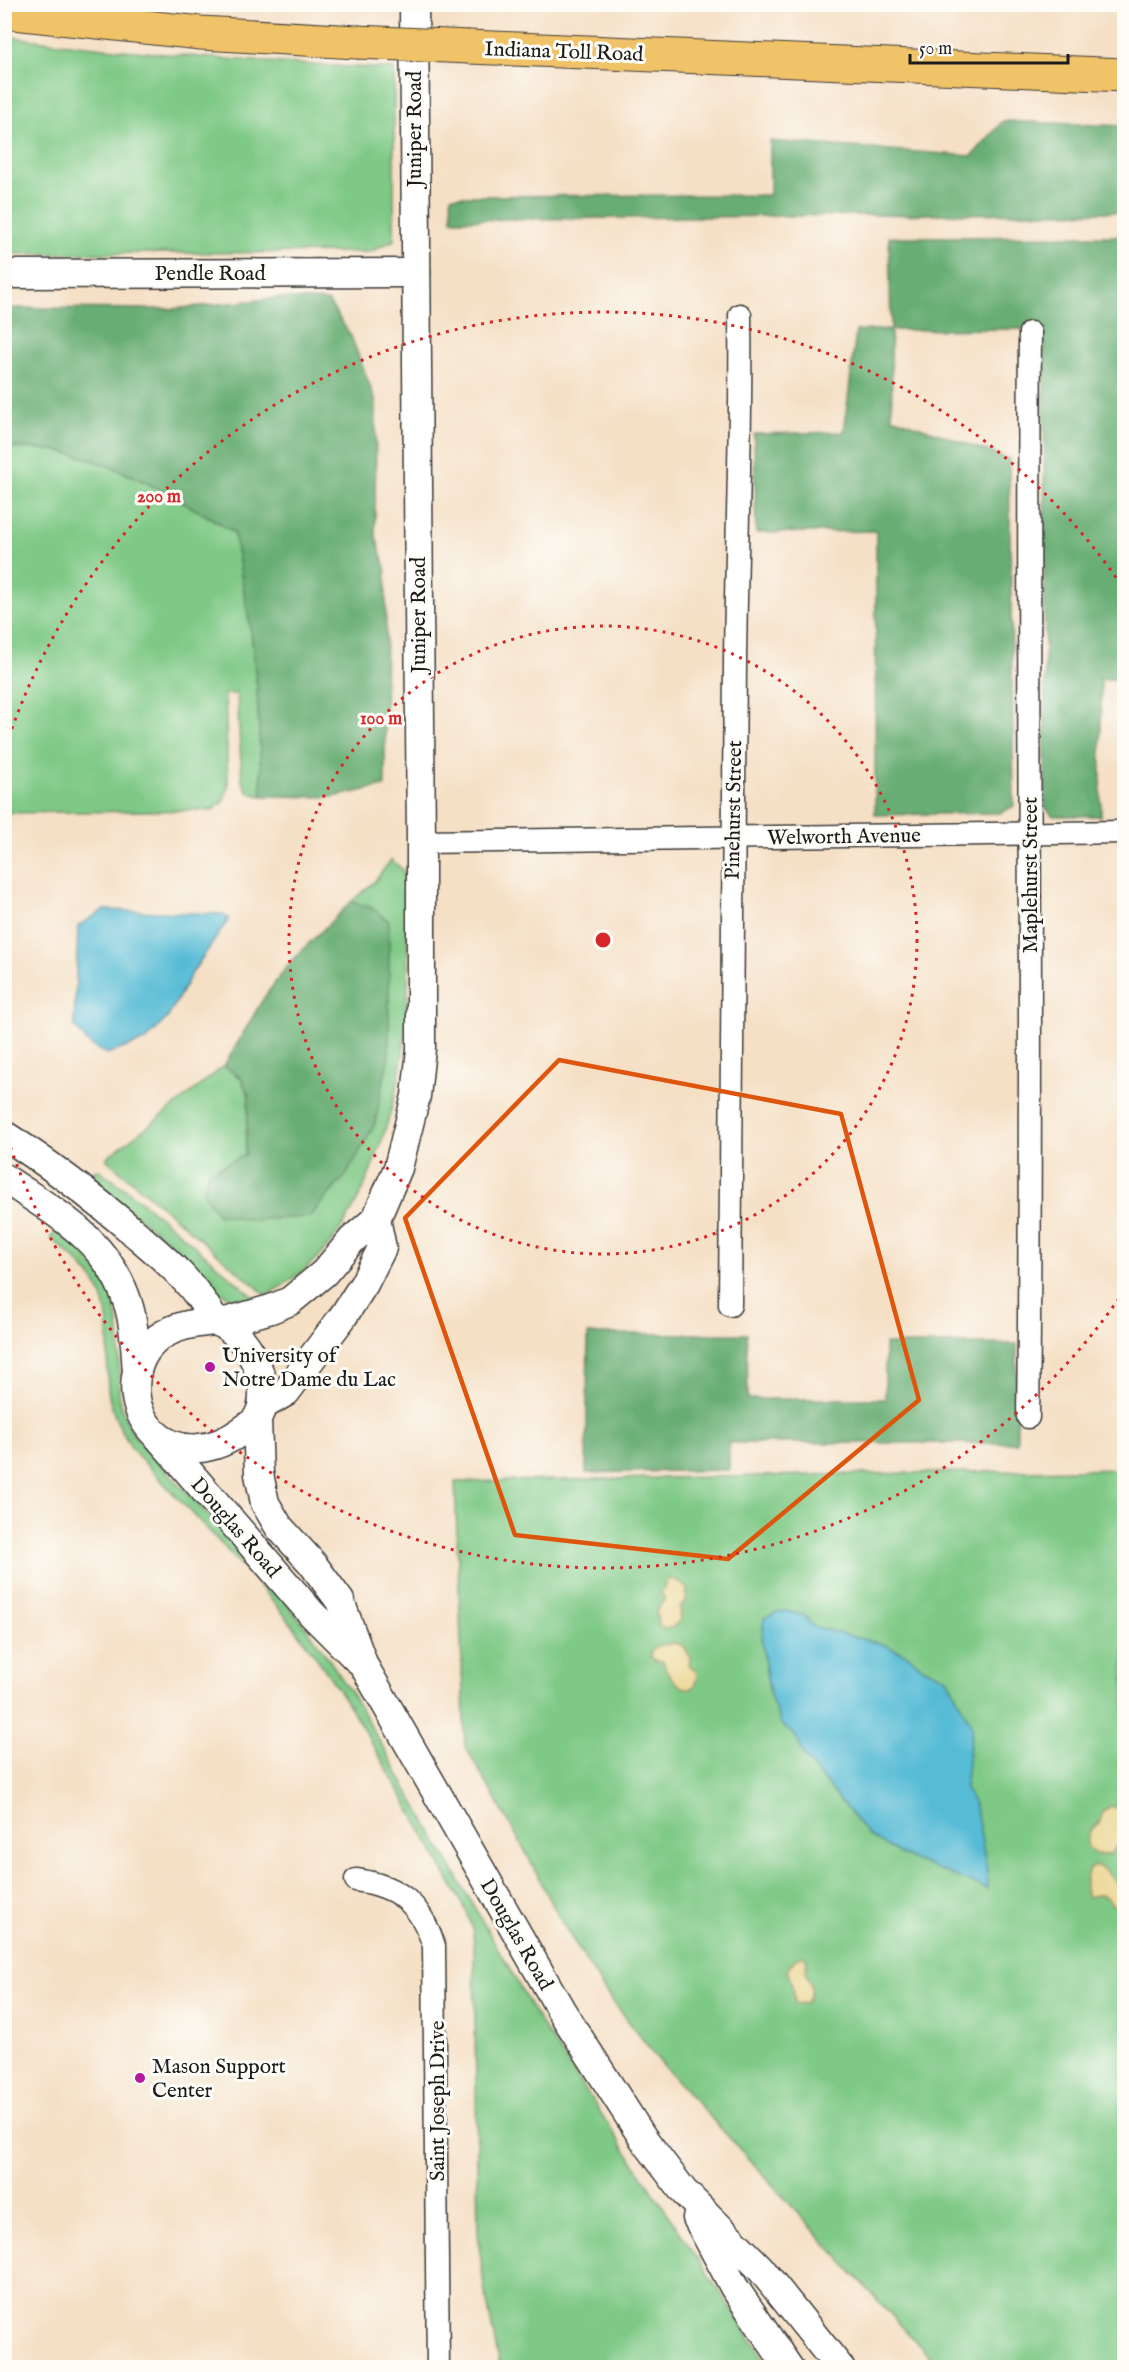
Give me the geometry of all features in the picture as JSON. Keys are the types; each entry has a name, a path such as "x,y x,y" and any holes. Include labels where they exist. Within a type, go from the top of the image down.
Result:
{"highway":[{"name":"Indiana Toll Road","path":"4,12 201,33 357,42 1125,75"}],"street":[{"name":"Juniper Road","path":"218,1322 271,1309 290,1301 324,1273 352,1240 376,1219 398,1168 416,1096 421,1049 414,4"},
{"name":"Pendle Road","path":"4,274 416,273"},
{"name":"Pinehurst Street","path":"730,1305 740,315"},
{"name":"Maplehurst Street","path":"1028,1417 1032,1161 1028,657 1030,333"},
{"name":"Welworth Avenue","path":"420,842 1125,832"},
{"path":"4,1135 45,1161 162,1257 206,1304 218,1322 247,1346 258,1366 259,1413"},
{"path":"4,1178 90,1239 107,1258 120,1281 130,1308 137,1371"},
{"path":"218,1322 191,1323 174,1329 158,1339 145,1353 137,1371 134,1390 138,1408 147,1425 160,1439 181,1449 204,1448 229,1440 286,1392 342,1318 364,1284 382,1248 376,1219"},
{"name":"Douglas Road","path":"259,1413 259,1474 265,1503 279,1527 312,1563 340,1601 364,1666 561,2010 642,2138 684,2192 760,2268 840,2367"},
{"name":"Douglas Road","path":"160,1439 312,1614 364,1666"},
{"name":"Saint Joseph Drive","path":"356,1880 376,1883 393,1890 406,1899 425,1920 434,1946 438,2367"},
{"name":"Douglas Road","path":"684,2192 734,2287 789,2367"}],"highlighted area":[{"path":"559,1060 841,1114 919,1400 728,1559 515,1535 405,1218"}],"green space":[{"path":"5,36 199,57 394,69 394,240 370,252 5,254"},
{"path":"1003,121 1124,126 1124,212 452,220 451,196 770,195 770,141 972,156"},
{"path":"1124,236 1124,679 1101,679 1101,816 1053,816 1045,807 1044,329 891,330 892,417 1009,459 1014,806 1000,813 875,815 876,531 756,533 754,434 844,432 856,331 891,329 889,237"},
{"path":"278,298 328,301 351,336 376,402 375,533 386,571 385,786 333,797 262,796 257,688 251,632 234,532 150,484 105,465 59,451 5,447 5,308 172,309"},
{"path":"4,447 59,451 105,465 150,484 234,532 251,632 257,688 262,796 249,793 242,781 237,694 225,694 228,787 223,802 213,810 5,813"},
{"path":"391,860 403,870 406,877 408,977 402,1061 390,1115 371,1170 347,1220 319,1256 285,1284 266,1295 107,1160 107,1157 224,1066 241,1078 249,1096 245,1155 209,1172 203,1192 217,1214 370,907 351,902 375,881"},
{"path":"351,902 370,907 389,921 389,1054 375,1124 347,1174 309,1217 252,1220 217,1214 203,1192 209,1172 245,1155 249,1096 241,1078 224,1066 263,999 291,961"},
{"path":"99,1170 174,1228 256,1299 233,1299 212,1288 169,1242 89,1178 94,1171"},
{"path":"57,1231 88,1259 104,1281 115,1307 120,1337 119,1394 127,1422 136,1438 265,1577 325,1654 357,1702 540,2022 770,2367 500,2367 484,2287 478,2233 474,1947 473,1931 467,1912 367,1736 324,1668 281,1611 240,1563 132,1449 117,1420 109,1397 108,1325 103,1300 88,1273 50,1238"},
{"path":"588,1334 747,1334 748,1399 885,1399 885,1344 1017,1344 1017,1443 729,1443 729,1470 586,1473"},
{"path":"1124,1469 1124,2367 939,2367 660,2062 605,1991 561,1921 522,1845 465,1746 455,1482"}],"sand":[{"path":"668,1579 679,1582 687,1589 686,1601 680,1606 681,1619 673,1627 664,1629 660,1627 656,1611 665,1599 661,1593"},
{"path":"674,1643 684,1646 690,1658 689,1665 697,1674 697,1680 691,1689 677,1684 670,1676 663,1661 655,1661 651,1656 651,1651 657,1646"},
{"path":"1111,1806 1124,1812 1124,1837 1110,1854 1096,1854 1087,1845 1089,1835 1091,1830 1099,1824 1103,1811"},
{"path":"1096,1866 1107,1872 1116,1883 1124,1909 1118,1910 1104,1896 1088,1897 1085,1890 1086,1880 1090,1869"},
{"path":"804,1955 807,1961 805,1972 811,1994 806,2003 796,2004 791,1979 787,1972 798,1957"}],"water":[{"path":"104,910 223,914 229,919 192,973 168,1017 145,1041 107,1054 88,1042 74,1024 78,926"},
{"path":"787,1611 805,1616 812,1626 885,1645 909,1656 922,1667 947,1678 972,1727 965,1788 977,1815 987,1870 987,1889 902,1855 869,1836 804,1756 797,1738 781,1724 770,1695 762,1641 764,1618 777,1612"}],"place":[{"name":"University of Notre Dame du Lac","path":"210,1367"},
{"name":"Mason Support Center","path":"140,2078"}]}
